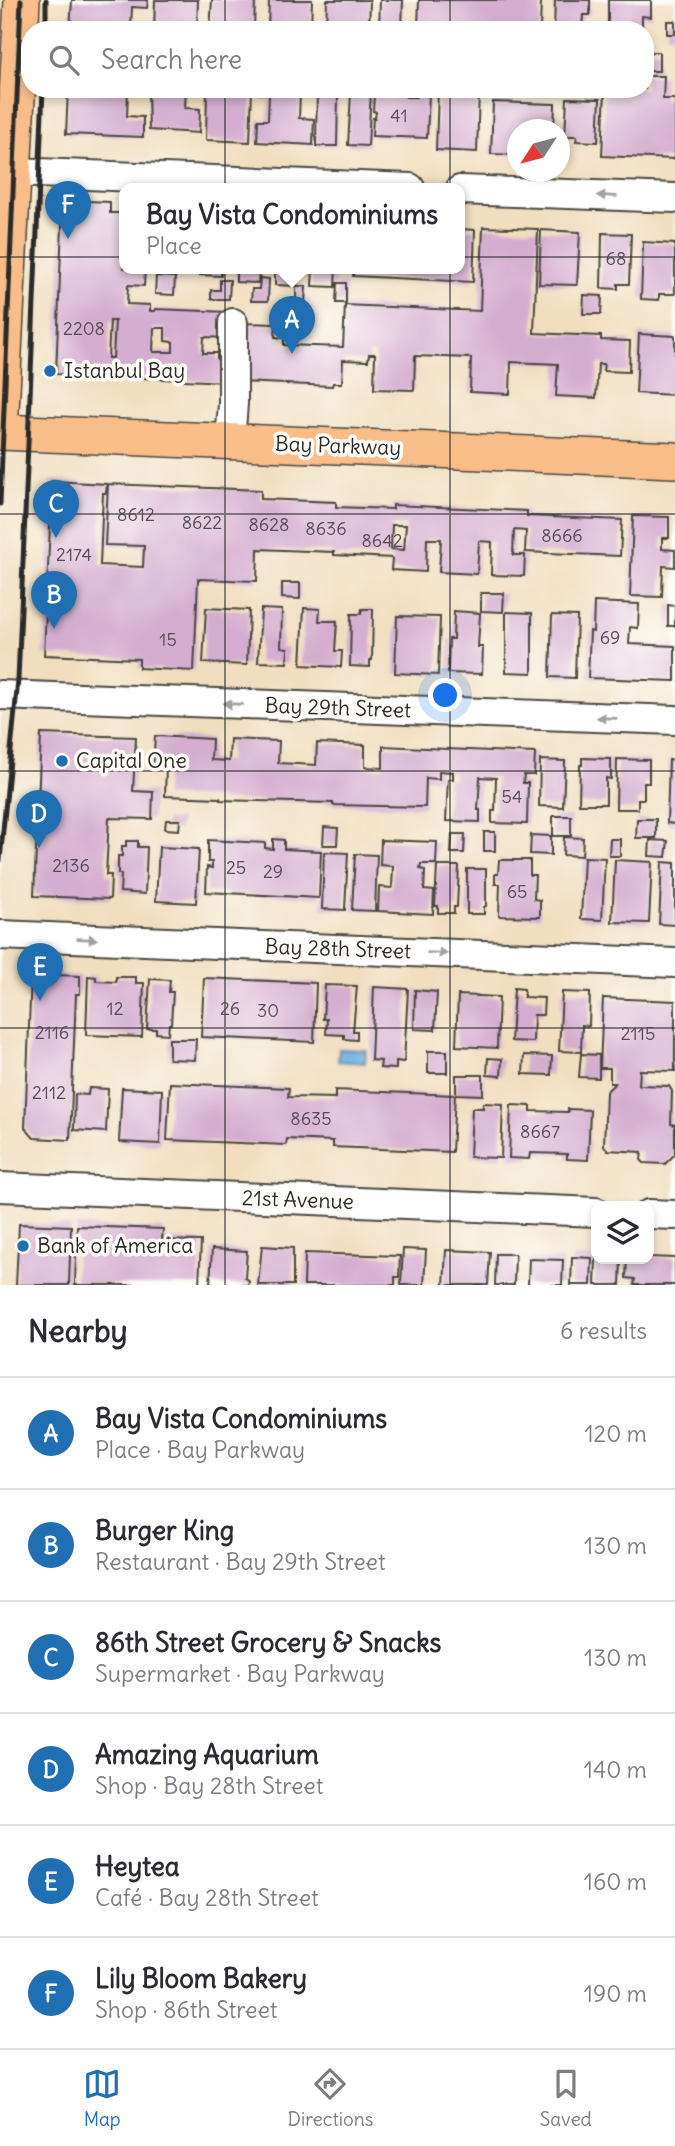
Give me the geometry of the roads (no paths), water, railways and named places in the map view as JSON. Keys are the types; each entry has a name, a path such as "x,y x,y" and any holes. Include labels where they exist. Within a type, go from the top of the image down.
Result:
{"main road":[{"path":"0,431 22,0"},
{"name":"Bay Parkway","path":"0,431 675,460"}],"street":[{"path":"13,172 286,183"},
{"path":"465,190 675,198"},
{"path":"230,441 233,323"},
{"name":"Bay 29th Street","path":"0,695 675,720"},
{"name":"Bay 28th Street","path":"0,936 675,963"},
{"name":"21st Avenue","path":"0,1187 591,1212"},
{"path":"654,1214 675,1215"}],"water":[{"path":"339,1049 366,1050 365,1063 338,1061"}],"railway":[{"path":"0,504 21,0"},
{"path":"46,0 46,21"},
{"path":"0,860 18,680 43,98"}],"place":[{"name":"Lily Bloom Bakery","path":"68,239"},
{"name":"Bay Vista Condominiums","path":"292,354"},
{"name":"Istanbul Bay","path":"50,371"},
{"name":"86th Street Grocery & Snacks","path":"56,538"},
{"name":"Burger King","path":"54,629"},
{"name":"Capital One","path":"62,761"},
{"name":"Amazing Aquarium","path":"39,848"},
{"name":"Heytea","path":"40,1001"},
{"name":"Bank of America","path":"23,1246"}]}
